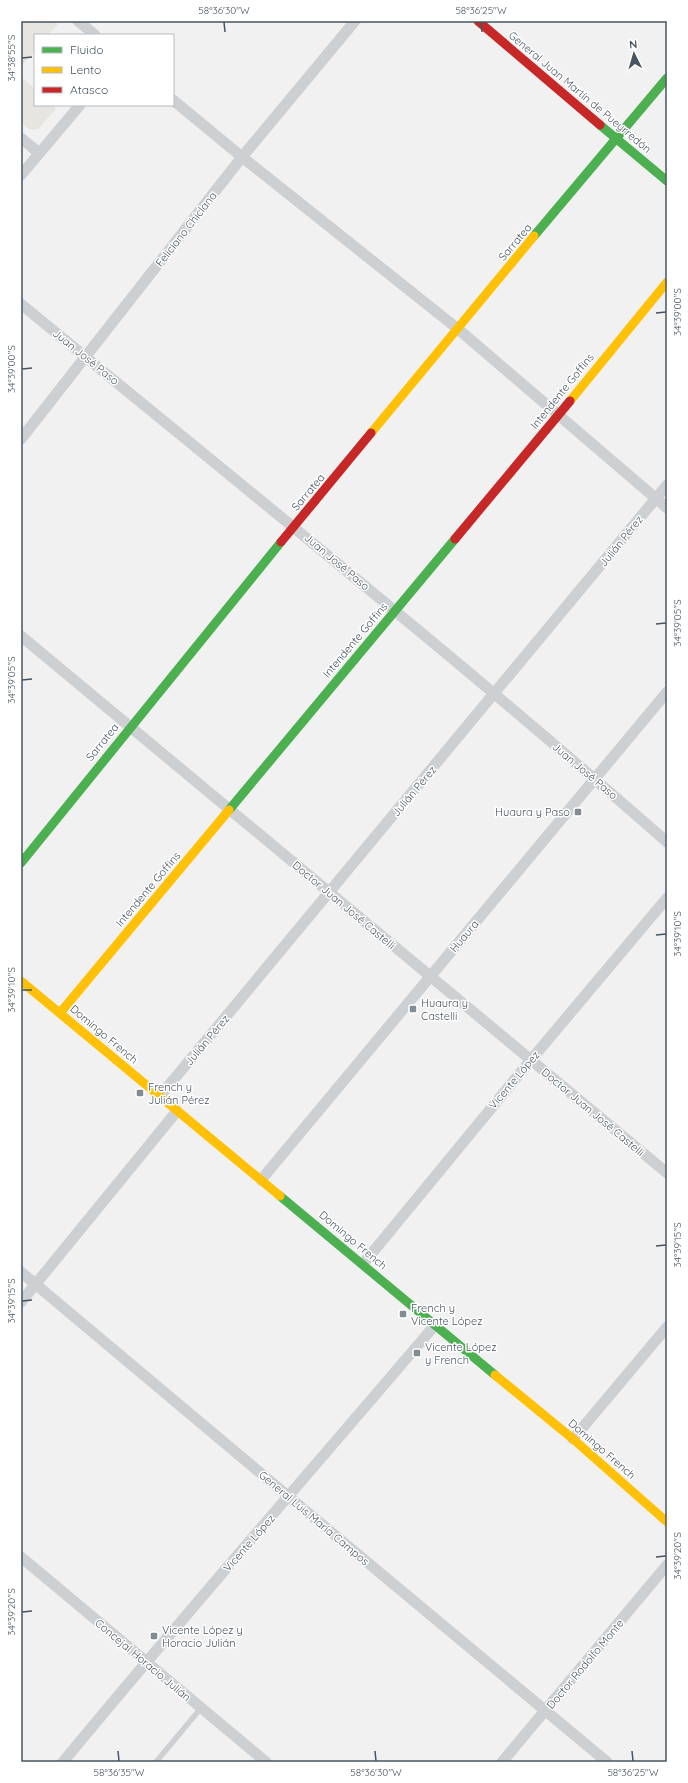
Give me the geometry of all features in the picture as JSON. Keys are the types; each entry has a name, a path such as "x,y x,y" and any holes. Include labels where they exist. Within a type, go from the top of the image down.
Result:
{"street":[{"path":"78,21 94,34"},
{"name":"Feliciano Chiclana","path":"21,439 242,157 355,21"},
{"name":"General Juan Martín de Pueyrredón","path":"478,21 667,181"},
{"name":"Sarratea","path":"21,863 294,527 667,78"},
{"path":"174,101 458,330 559,414 667,508"},
{"path":"21,175 79,106"},
{"path":"21,138 39,153"},
{"name":"Intendente Goffins","path":"60,1014 667,282"},
{"name":"Juan José Paso","path":"21,304 395,610 595,779 667,842"},
{"name":"Julián Pérez","path":"160,1096 330,894 667,485"},
{"name":"Doctor Juan José Castelli","path":"21,636 131,726 530,1061 667,1173"},
{"name":"Huaura","path":"261,1180 667,692"},
{"name":"Vicente López","path":"363,1264 530,1061 667,898"},
{"name":"Domingo French","path":"21,981 573,1439 667,1522"},
{"path":"21,1302 177,1111"},
{"name":"General Luis María Campos","path":"21,1272 608,1762"},
{"name":"Vicente López","path":"63,1762 146,1662 435,1325"},
{"path":"573,1439 667,1327"},
{"name":"Concejal Horacio Julián","path":"21,1557 266,1762"},
{"name":"Doctor Rodolfo Monte","path":"502,1762 667,1565"}],"lane":[{"path":"156,1762 201,1708"}],"shaded area":[{"path":"21,21 54,21 58,24 49,34 34,34 34,52 21,67"},
{"path":"21,77 34,88 34,106 53,106 56,109 38,129 30,130 21,123"}],"traffic: fast":[{"path":"534,236 667,78"},
{"path":"600,125 667,181"},
{"path":"229,810 455,539"},
{"path":"21,863 281,542"},
{"path":"280,1196 495,1375"}],"traffic: slow":[{"path":"371,433 534,236"},
{"path":"570,401 667,282"},
{"path":"60,1013 229,810"},
{"path":"21,981 280,1196"},
{"path":"495,1375 573,1439 667,1522"}],"traffic: jam":[{"path":"478,21 600,125"},
{"path":"455,539 570,401"},
{"path":"281,542 371,433"}],"place":[{"name":"Huaura y Paso","path":"578,812"},
{"name":"Huaura y Castelli","path":"413,1009"},
{"name":"French y Julián Pérez","path":"140,1093"},
{"name":"French y Vicente López","path":"403,1314"},
{"name":"Vicente López y French","path":"417,1353"},
{"name":"Vicente López y Horacio Julián","path":"154,1636"}]}
